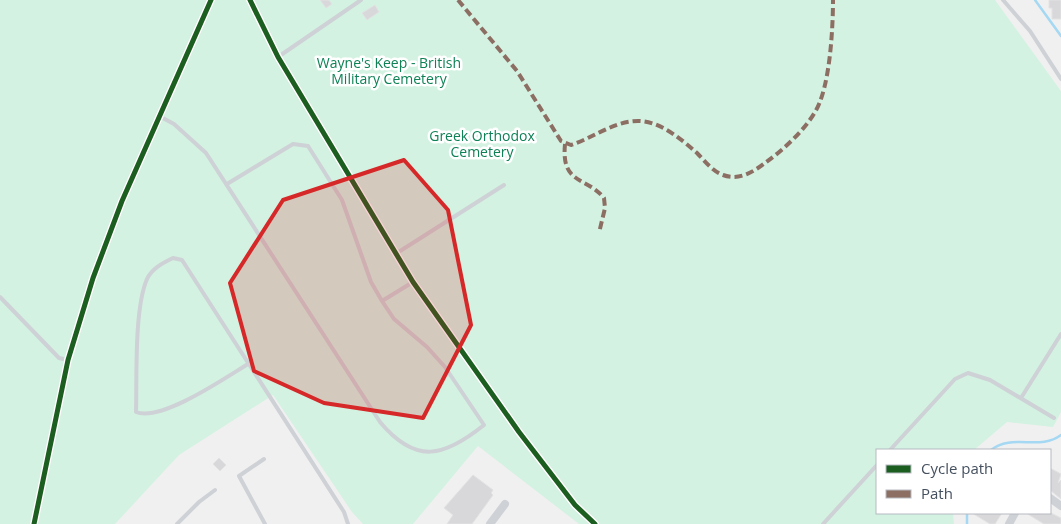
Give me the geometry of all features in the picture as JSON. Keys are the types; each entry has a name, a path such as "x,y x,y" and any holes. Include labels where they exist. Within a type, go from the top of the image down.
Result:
{"street":[{"path":"34,524 68,360 94,278 122,201 211,0"},
{"path":"250,0 278,57 413,282 518,432 574,504 595,524"},
{"path":"490,524 505,504"}],"lane":[{"path":"278,57 361,0"},
{"path":"1003,0 1030,31 1061,79"},
{"path":"159,116 174,124 192,138 206,153 364,397 393,437 419,451 440,451 460,444 484,425 445,367 428,347 394,319 382,302 371,282 342,200 308,146 292,144 227,184"},
{"path":"396,253 504,185"},
{"path":"248,364 180,404 144,416 136,412 140,310 147,278 156,267 173,258 182,260 344,512 348,524"},
{"path":"382,302 413,282"},
{"path":"0,297 59,358 68,360"},
{"path":"1021,398 1052,344 1061,334"},
{"path":"891,449 955,379 963,374 981,376 1054,418"},
{"path":"264,459 238,476 265,524"},
{"path":"823,524 876,466"},
{"path":"177,524 199,502 216,490"}],"highlighted area":[{"path":"404,160 448,210 471,325 423,418 324,403 254,371 230,283 283,200"}],"green space":[{"path":"0,0 995,0 1061,91 1061,412 1053,427 1007,422 975,449 876,449 876,514 953,514 954,524 579,524 478,446 413,524 363,524 352,512 273,395 179,455 115,524 0,524"}],"building":[{"path":"320,0 329,0 332,4 326,8"},
{"path":"1049,0 1061,0 1061,19 1052,19 1052,8 1049,8"},
{"path":"375,5 379,12 367,20 362,13"},
{"path":"219,458 226,465 220,471 213,464"},
{"path":"1051,469 1061,474 1058,483 1061,480 1061,499 1051,491"},
{"path":"473,475 493,490 491,493 493,495 472,524 447,524 453,515 444,508"},
{"path":"1051,513 1061,518 1061,524 1044,524 1028,514"},
{"path":"974,514 1001,514 995,524 990,524"}],"waterway":[{"path":"1035,0 1061,36"},
{"path":"993,449 1008,443 1044,442 1053,440 1061,435"},
{"path":"967,514 967,524"}],"marked path":[{"path":"458,0 517,71 561,141 571,145 620,124 638,121 646,122 662,127 697,153 715,171 729,177 751,172 779,152 793,140 815,112 820,101 827,73 833,0"},
{"path":"565,144 567,167 571,173 604,198 605,208 599,233"}],"cycle path":[{"path":"34,524 68,360 93,278 122,201 211,0"},
{"path":"250,0 278,57 413,282 519,432 575,505 595,524"}],"park label":[{"name":"Wayne's Keep - British Military Cemetery","path":"389,72"},
{"name":"Greek Orthodox Cemetery","path":"482,144"}]}
